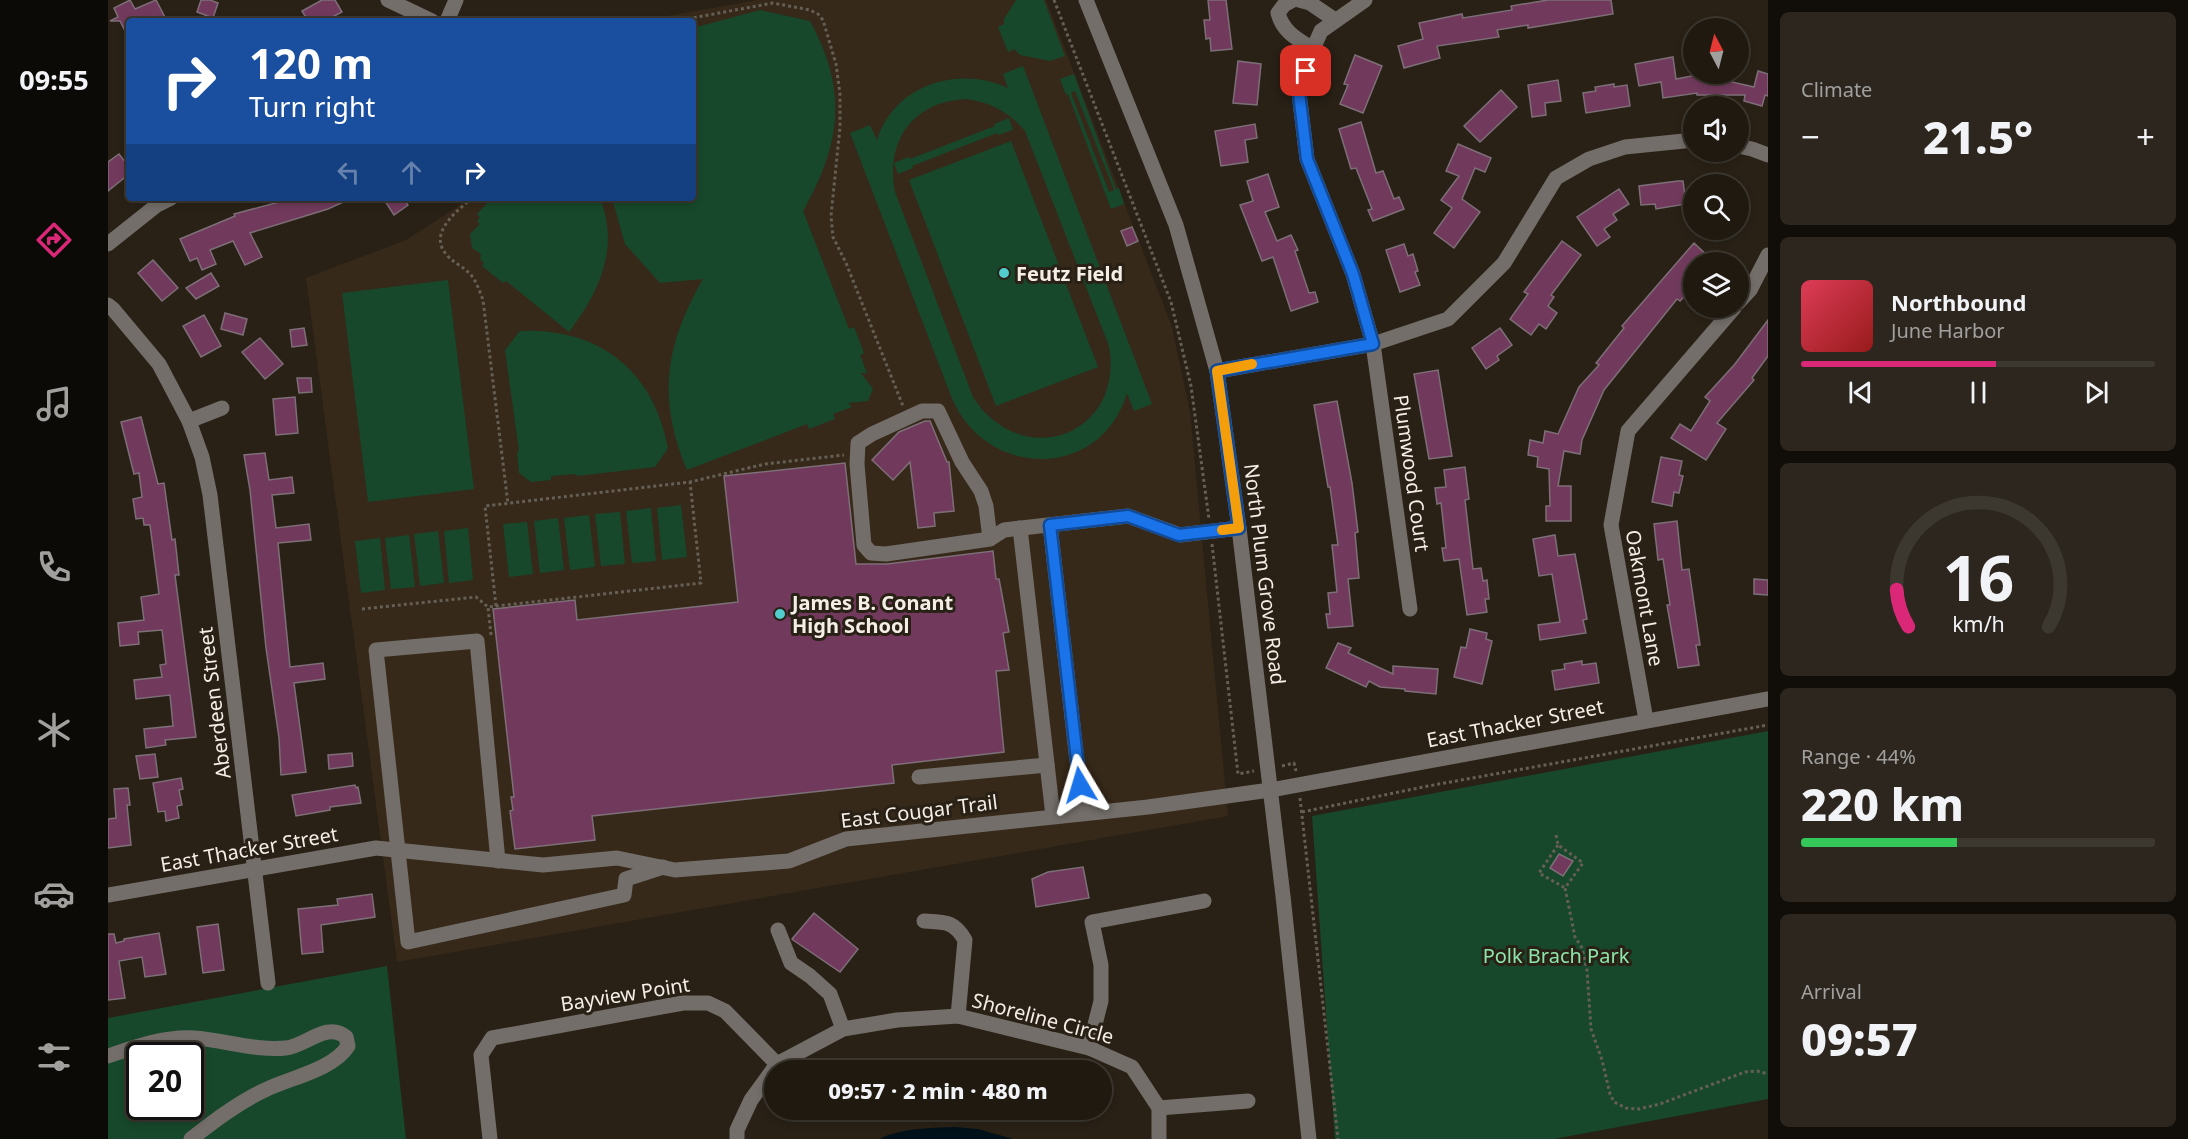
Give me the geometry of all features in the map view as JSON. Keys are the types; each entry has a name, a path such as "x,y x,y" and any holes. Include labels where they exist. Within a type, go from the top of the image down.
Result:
{"street":[{"path":"388,0 426,18"},
{"path":"448,18 456,0"},
{"name":"North Plum Grove Road","path":"1086,0 1176,225 1217,371 1239,528 1309,1139"},
{"path":"1293,0 1284,5 1278,13 1281,22 1289,34 1313,49"},
{"path":"1299,0 1310,3 1335,20"},
{"name":"Plumwood Court","path":"1365,0 1321,31 1299,93 1307,159 1353,274 1373,344 1410,609"},
{"path":"1217,371 1373,344 1448,319 1504,263 1556,178 1589,159 1625,147 1683,141"},
{"path":"1749,148 1768,155"},
{"path":"108,244 165,201"},
{"path":"1749,291 1768,255"},
{"name":"Aberdeen Street","path":"108,305 159,364 189,421 202,457 210,495 268,983"},
{"name":"Oakmont Lane","path":"1646,720 1611,525 1628,431 1725,318"},
{"path":"189,421 222,408"},
{"path":"990,539 986,506 981,491 962,462 938,411 922,411 858,443 864,544 871,552 886,554 990,539 1004,530 1128,516 1179,535 1239,528"},
{"path":"1050,525 1083,813"},
{"path":"1020,528 1053,816"},
{"path":"498,861 477,641 376,650 408,942 624,895 626,879 663,867"},
{"name":"East Thacker Street","path":"1270,790 1768,699"},
{"path":"919,777 1047,765"},
{"name":"East Cougar Trail","path":"398,851 543,865 618,858 675,870 789,861 846,839 1148,807 1270,790"},
{"name":"East Thacker Street","path":"108,895 376,848 398,851"},
{"path":"1089,1048 1101,1001 1101,965 1092,922 1204,901"},
{"path":"924,921 948,922 959,930 965,940 958,1017"},
{"path":"778,930 790,963 810,976 830,994 843,1029"},
{"name":"Bayview Point","path":"490,1139 481,1055 492,1038 683,1003 708,1003 725,1011 773,1060"},
{"name":"Shoreline Circle","path":"785,1060 843,1029 897,1020 958,1017 1089,1048 1132,1067 1159,1108"},
{"path":"108,1056 178,1038 284,1048 330,1031 339,1032 346,1037 348,1046 333,1059 315,1070 255,1095 191,1139"},
{"name":"Shoreline Circle","path":"737,1139 737,1130 751,1100 764,1082"},
{"path":"1159,1139 1159,1108 1248,1101"}],"path":[{"path":"1054,0 1170,302 1181,337 1195,407 1238,774"},
{"path":"692,18 773,3 810,10 818,14 823,21 836,64 840,94 837,160 831,216 833,237 846,263 906,418"},
{"path":"469,201 445,224 440,244 452,261 468,272 483,300 508,504"},
{"path":"496,606 485,506 690,482 765,464 857,453"},
{"path":"362,609 476,597 489,607 701,583 690,482"},
{"path":"489,607 492,642"},
{"path":"1338,1139 1302,812 1428,786 1768,725"},
{"path":"1556,835 1558,845 1583,863 1565,888 1575,937 1582,948 1587,970 1591,1029 1614,1102 1626,1108 1639,1108 1660,1104 1745,1072 1757,1071 1768,1074"},
{"path":"1558,845 1539,873 1565,888"}],"shaded area":[{"name":"James B. Conant High School","path":"758,0 1046,0 1172,327 1190,412 1228,816 397,962 306,278 406,240 456,208 462,201 696,201 696,18 656,18"}],"green space":[{"path":"1016,0 1044,0 1065,56 1050,61 1020,55 1014,49 1008,52 998,27 1004,24 1004,19"},
{"path":"760,10 810,21 830,70 835,94 835,117 832,140 825,163 803,211 849,329 854,327 864,353 860,355 867,373 861,373 873,389 868,401 848,403 852,407 833,414 835,419 809,429 807,424 687,470 672,419 669,396 670,373 673,350 680,327 703,279 660,283 625,244 613,201 696,201 696,27"},
{"path":"1023,66 1152,404 1134,411 1127,393 1113,422 1093,442 1069,455 1042,459 1015,455 989,443 967,424 951,396 850,133 870,125 877,140 885,121 898,105 913,93 949,80 989,81 1008,88 1003,74","holes":["967,99 1006,114 1025,131 1109,346 1110,377 1101,402 1086,421 1065,433 1042,438 1017,434 994,420 973,397 895,192 894,156 907,127 932,107 948,101"]},
{"path":"1074,74 1116,189 1119,188 1124,204 1111,209 1068,94 1066,95 1060,79","holes":["1075,91 1114,190 1109,192 1071,93"]},
{"path":"1009,118 1013,130 998,135 997,133 912,166 913,168 898,174 894,163 995,126 994,124"},
{"name":"Feutz Field","path":"1011,141 1098,367 996,406 909,180"},
{"path":"489,201 601,201 608,235 603,269 589,301 569,332 506,281 503,283 482,266 484,263 480,259 481,254 472,248 470,234 480,224 477,221 480,217 477,214"},
{"path":"448,280 474,489 368,502 342,293"},
{"path":"520,331 548,332 574,337 597,346 618,359 635,375 650,396 661,420 668,448 655,467 577,476 576,474 551,476 551,480 531,482 519,473 517,452 519,451 505,350"},
{"path":"681,505 687,557 662,560 657,508"},
{"path":"651,508 656,561 632,563 626,511"},
{"path":"620,512 625,564 601,566 595,514"},
{"path":"589,515 595,567 570,570 564,518"},
{"path":"558,518 564,570 540,573 534,521"},
{"path":"527,522 533,574 509,577 503,524"},
{"path":"468,528 473,580 449,583 444,531"},
{"path":"438,531 444,583 420,586 414,534"},
{"path":"409,535 415,587 391,589 385,538"},
{"path":"380,538 385,590 361,593 355,541"},
{"name":"Polk Brach Park","path":"1768,731 1768,1099 1554,1139 1335,1139 1312,816"},
{"path":"387,966 406,1139 108,1139 108,1018"}],"water":[{"path":"955,1127 978,1129 1013,1139 880,1139 906,1131"}],"building":[{"path":"130,0 135,9 156,0 165,18 126,18 126,33 120,21 110,21 118,17 114,8"},
{"path":"201,0 218,3 213,18 197,12"},
{"path":"322,0 335,0 342,12 331,18 306,18 302,11"},
{"path":"1208,0 1226,0 1232,49 1211,51 1210,38 1206,39 1204,20 1210,20"},
{"path":"1548,0 1611,0 1613,14 1528,28 1528,25 1497,30 1499,37 1437,46 1440,58 1404,68 1398,46 1423,39 1419,23 1462,14 1463,18 1512,10 1511,6"},
{"path":"1355,55 1382,66 1363,113 1340,104 1348,85 1344,84"},
{"path":"1673,57 1676,79 1683,78 1683,84 1741,84 1754,87 1758,71 1768,74 1768,96 1765,95 1762,106 1749,102 1749,96 1745,95 1697,95 1697,93 1663,98 1661,82 1639,86 1635,64"},
{"path":"1238,61 1261,64 1257,105 1233,103"},
{"path":"1558,80 1561,101 1545,103 1546,115 1532,117 1528,85"},
{"path":"1614,84 1614,87 1627,85 1630,106 1586,113 1583,93 1596,91 1595,87"},
{"path":"1501,90 1517,107 1480,142 1464,126"},
{"path":"1361,122 1376,173 1383,171 1394,199 1399,197 1404,209 1373,221 1368,210 1372,209 1356,168 1351,169 1339,129"},
{"path":"1255,124 1257,138 1245,140 1248,162 1221,166 1215,131"},
{"path":"1458,144 1491,158 1485,172 1475,168 1462,199 1480,212 1454,248 1434,233 1452,208 1441,200 1459,176 1446,171"},
{"path":"119,154 126,163 126,176 108,191 108,162"},
{"path":"1268,174 1279,207 1265,212 1277,241 1291,235 1298,250 1295,251 1309,293 1315,292 1318,302 1291,311 1273,257 1262,261 1240,205 1253,201 1247,181"},
{"path":"1683,181 1683,204 1656,209 1655,204 1641,205 1639,186"},
{"path":"1619,189 1629,204 1613,214 1617,220 1604,229 1610,237 1597,246 1577,217"},
{"path":"345,201 328,209 250,233 262,257 245,265 233,241 210,250 216,264 202,270 197,258 190,261 180,239 235,216 234,214 279,202"},
{"path":"385,201 405,201 408,205 394,215"},
{"path":"1132,227 1138,241 1127,246 1121,231"},
{"path":"1562,241 1581,255 1551,295 1554,297 1548,306 1557,313 1546,329 1539,324 1531,335 1510,319 1528,294 1524,292"},
{"path":"1694,243 1703,252 1686,252"},
{"path":"1404,244 1408,256 1413,254 1418,271 1415,272 1420,285 1400,292 1386,250"},
{"path":"1683,256 1683,298 1680,301 1677,299 1604,390 1582,440 1580,454 1564,451 1558,486 1571,486 1571,521 1546,521 1546,506 1550,506 1549,469 1537,467 1538,457 1528,455 1530,440 1543,443 1545,431 1558,434 1579,387 1599,365 1596,363 1624,328 1622,326"},
{"path":"153,260 178,288 162,301 138,273"},
{"path":"211,273 219,286 196,299 186,288"},
{"path":"225,313 247,319 243,335 221,329"},
{"path":"204,315 221,346 201,357 183,326"},
{"path":"1768,320 1768,356 1752,378 1754,380 1717,423 1726,429 1706,460 1671,438 1680,424 1691,431 1710,401 1705,397 1735,364"},
{"path":"304,328 307,345 292,347 290,330"},
{"path":"1500,328 1512,345 1497,356 1499,360 1486,369 1472,348"},
{"path":"260,338 283,364 265,379 242,352"},
{"path":"1438,370 1452,456 1429,459 1414,374"},
{"path":"297,378 311,378 312,392 299,393"},
{"path":"295,397 298,433 276,435 273,399"},
{"path":"1337,401 1352,483 1358,532 1355,533 1359,578 1348,579 1353,626 1328,628 1326,614 1330,614 1328,593 1337,592 1332,545 1338,545 1330,487 1328,487 1314,405"},
{"path":"141,417 158,484 164,483 172,540 175,539 179,575 175,575 196,737 165,740 166,745 146,748 144,729 173,726 170,695 136,699 134,680 162,677 160,665 166,664 162,630 138,632 139,644 120,646 118,623 144,620 141,597 159,594 150,525 144,525 143,518 136,519 133,499 142,497 139,473 134,474 121,422"},
{"path":"930,421 947,462 949,462 954,511 934,513 935,526 918,528 910,462 893,480 872,460 899,432"},
{"path":"265,453 269,480 292,477 294,493 272,495 276,528 309,524 311,540 278,543 290,667 323,663 325,679 294,683 306,772 281,775 279,738 266,648 250,490 244,455"},
{"path":"1661,457 1682,461 1679,475 1683,476 1679,493 1674,492 1672,506 1652,502"},
{"name":"James B. Conant High School","path":"845,463 856,564 887,564 993,551 996,579 999,579 1009,632 1003,633 1009,670 996,671 1004,752 892,765 894,783 592,816 595,840 515,849 510,811 513,810 511,797 514,797 493,609 575,600 577,620 738,602 724,476"},
{"path":"1465,467 1469,499 1465,500 1473,569 1481,568 1483,581 1487,580 1489,599 1485,599 1487,612 1467,615 1459,559 1444,561 1442,548 1446,548 1441,503 1437,504 1435,488 1446,487 1444,470"},
{"path":"1677,521 1682,570 1689,569 1700,645 1696,645 1699,665 1678,668 1667,605 1670,605 1663,559 1658,560 1654,524"},
{"path":"1555,535 1558,556 1575,554 1587,619 1583,620 1586,633 1540,640 1538,625 1560,622 1552,574 1539,576 1533,539"},
{"path":"1754,579 1768,580 1768,595 1754,594"},
{"path":"1470,629 1487,633 1486,639 1492,641 1482,684 1454,677 1461,647 1466,648"},
{"path":"1338,643 1351,648 1348,653 1393,674 1393,666 1438,669 1436,694 1380,687 1369,681 1366,687 1326,668"},
{"path":"1582,661 1582,665 1596,663 1599,683 1555,690 1552,671 1565,669 1564,664"},
{"path":"352,753 353,766 329,769 328,755"},
{"path":"155,754 158,777 140,779 136,756"},
{"path":"181,778 183,789 179,790 182,805 177,806 179,818 166,821 165,811 158,812 153,783"},
{"path":"355,785 356,788 358,787 361,803 330,807 330,810 296,816 292,795"},
{"path":"128,788 130,805 127,805 131,845 108,848 108,819 116,818 114,789"},
{"path":"1559,854 1573,861 1563,876 1550,868"},
{"path":"1083,867 1089,898 1036,907 1032,879 1048,872"},
{"path":"372,894 375,917 321,925 323,952 302,954 298,909 338,905 337,899"},
{"path":"814,913 858,949 840,972 792,939"},
{"path":"218,924 224,970 203,973 197,927"},
{"path":"159,933 166,974 145,977 142,957 119,961 125,998 108,1000 108,934 114,934 116,943 124,939"}],"slow traffic":[{"path":"1222,530 1239,528 1217,371 1252,364"}],"place":[{"name":"Feutz Field","path":"1004,273"},
{"name":"James B. Conant High School","path":"780,614"}],"route":[{"path":"1080,785 1050,525 1128,516 1179,535 1239,528 1217,371 1373,344 1353,274 1307,159 1299,93 1306,71"}]}
